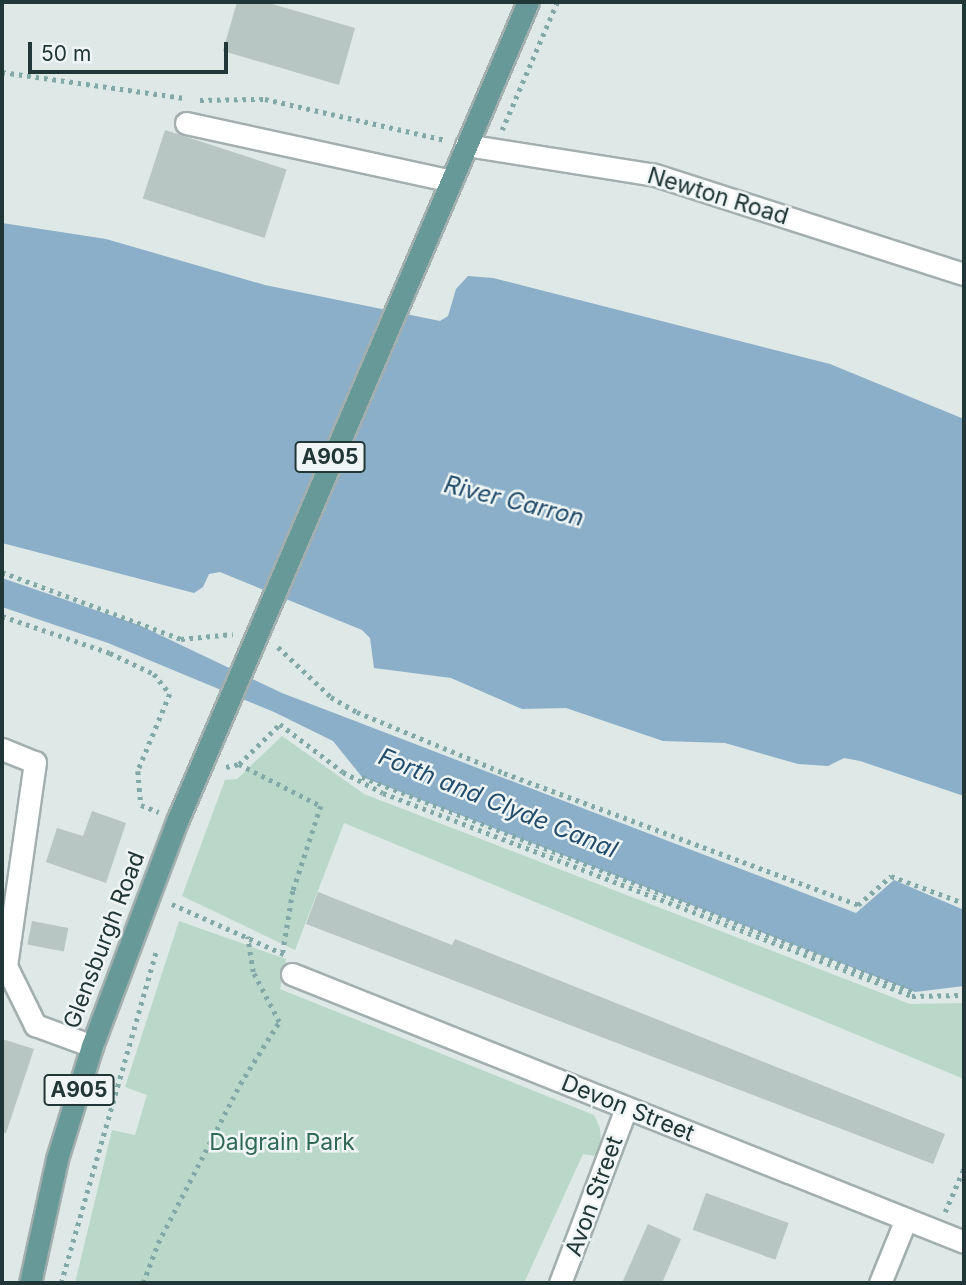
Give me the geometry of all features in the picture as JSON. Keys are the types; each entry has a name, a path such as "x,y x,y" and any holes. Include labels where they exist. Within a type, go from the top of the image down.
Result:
{"main road":[{"name":"A905","path":"252,639 528,2"},
{"name":"Glensburgh Road","path":"30,1283 57,1159 92,1046 209,740 252,639"}],"street":[{"path":"186,122 451,181"},
{"name":"Newton Road","path":"466,145 655,175 964,274"},
{"path":"2,749 35,762 5,948 6,965 35,1025 92,1046"},
{"name":"Devon Street","path":"292,974 964,1242"},
{"name":"Avon Street","path":"560,1283 626,1108"},
{"path":"880,1283 906,1219"}],"path":[{"path":"494,149 557,2"},
{"path":"2,72 85,87 205,100 265,99 466,145"},
{"path":"2,572 181,639 244,633 252,639"},
{"path":"2,615 110,653 154,674 170,694 138,771 141,805 159,812"},
{"path":"276,645 331,697 357,712 504,773 858,905 891,876 964,903"},
{"path":"222,768 239,764 280,724 343,772 383,793 912,996 964,995"},
{"path":"239,764 321,806 293,891 283,952 292,974"},
{"path":"362,777 915,992"},
{"path":"167,917 175,893"},
{"path":"172,904 283,952"},
{"path":"144,1283 158,1243 240,1084 279,1022 253,972 247,936"},
{"path":"61,1283 159,944"},
{"path":"937,1232 964,1168"}],"green space":[{"path":"282,736 364,794 910,1004 964,1003 964,1079 344,823 295,950 182,896 225,780 237,779"},
{"name":"Dalgrain Park","path":"179,921 286,959 280,989 594,1115 600,1128 602,1157 583,1154 524,1283 75,1283 112,1130 135,1135 147,1095 125,1087"}],"water":[{"name":"River Carron","path":"2,223 106,239 265,285 440,321 448,316 456,289 468,276 493,278 830,364 964,419 964,796 860,761 844,758 828,766 798,764 725,743 663,741 566,708 522,709 451,678 374,668 370,638 362,630 220,572 209,574 203,587 194,593 2,543"},
{"name":"Forth and Clyde Canal","path":"2,578 139,625 282,693 856,913 894,880 964,910 964,986 915,992 362,777 333,741 274,712 108,643 2,607"}],"building":[{"path":"237,2 265,2 355,28 339,85 223,51"},
{"path":"165,130 287,170 264,238 143,198"},
{"path":"92,811 126,823 106,883 46,862 57,828 83,836"},
{"path":"318,892 452,945 455,939 945,1134 933,1164 306,924"},
{"path":"32,921 68,928 64,952 27,945"},
{"path":"2,1039 34,1049 6,1133 2,1133"},
{"path":"706,1193 789,1223 775,1260 693,1230"},
{"path":"648,1224 681,1239 662,1283 622,1283"}]}
